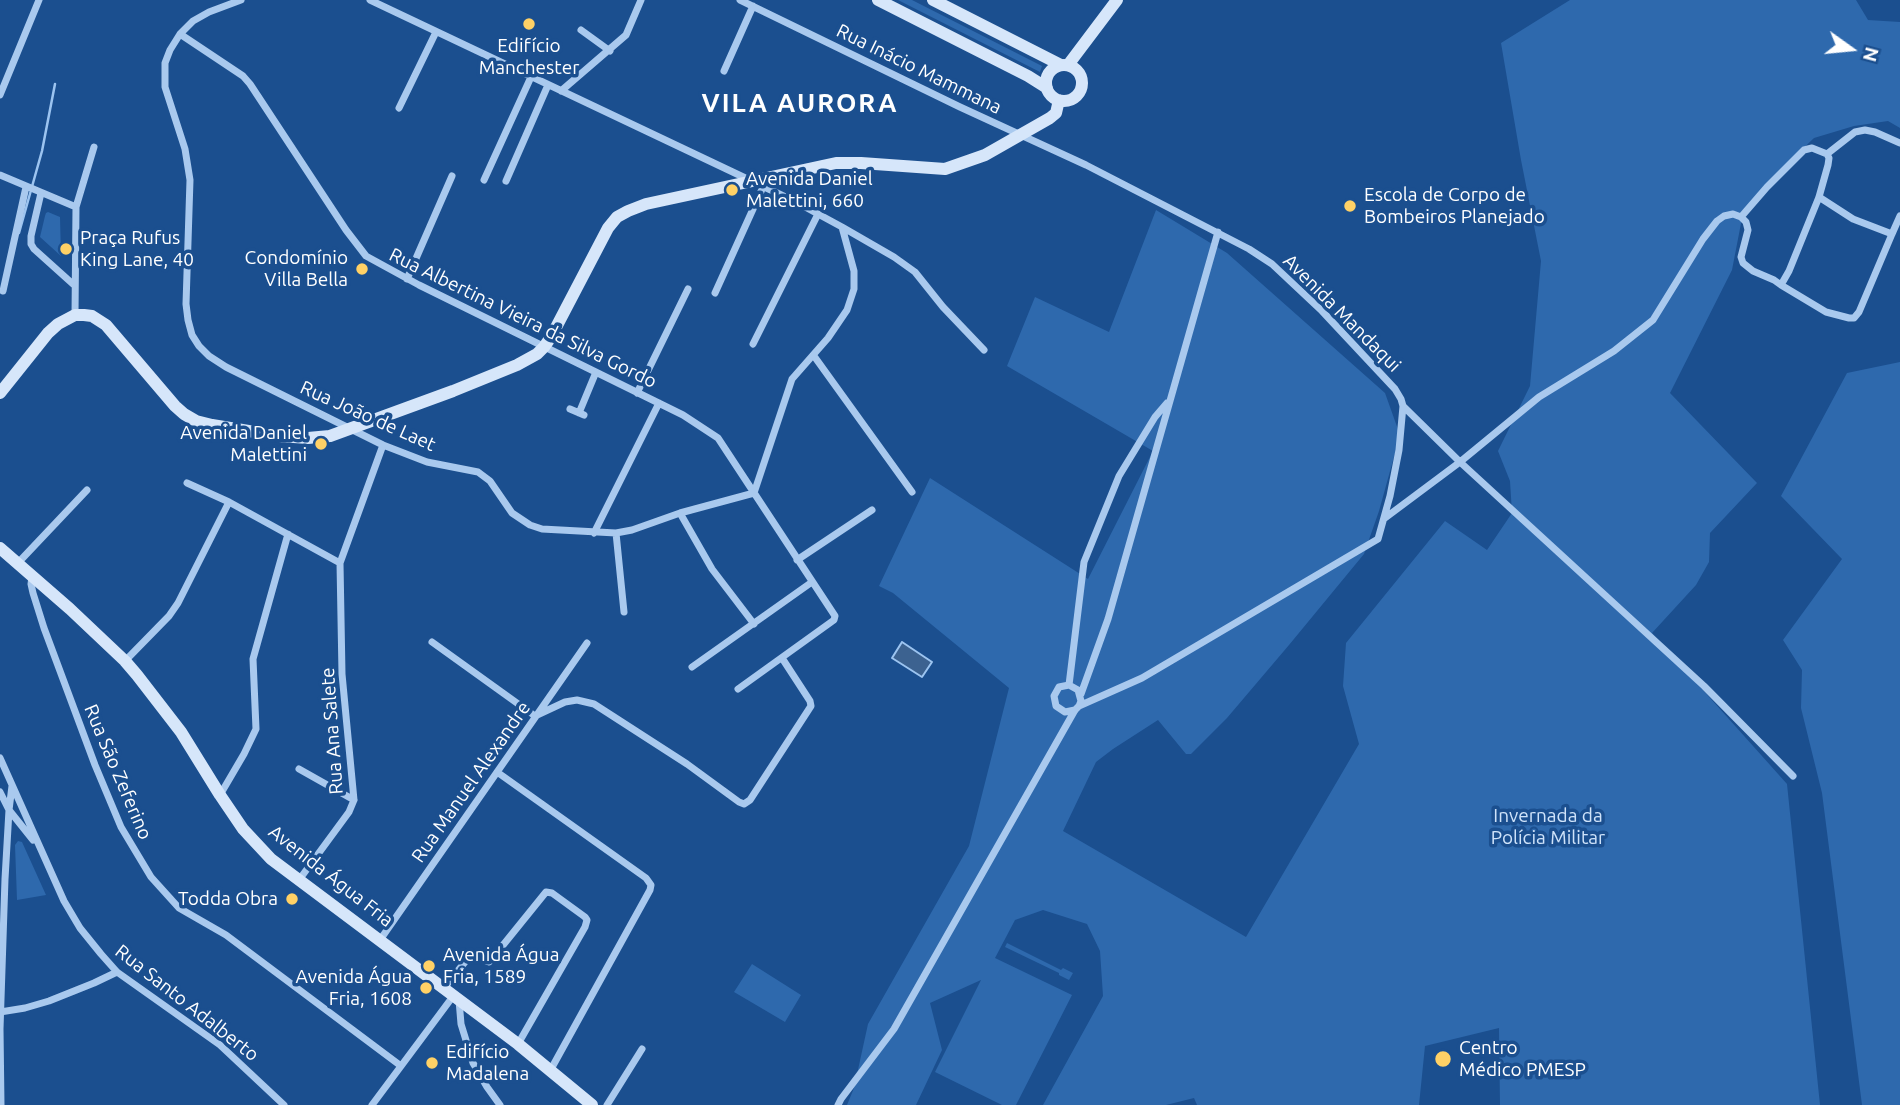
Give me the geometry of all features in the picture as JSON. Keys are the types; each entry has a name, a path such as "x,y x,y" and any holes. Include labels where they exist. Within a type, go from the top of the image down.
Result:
{"street":[{"path":"0,95 39,0"},
{"name":"Rua João de Laet","path":"241,0 193,21 180,34 165,63 165,87 189,166 186,304 188,320 192,334 209,356 383,445 427,462 478,472 485,476 512,513 530,525 542,529 616,533 754,494"},
{"path":"370,0 751,181 818,214 894,257 926,283 943,307 984,350"},
{"path":"561,90 626,35 641,0"},
{"name":"Rua Inácio Mammana","path":"740,0 1086,165"},
{"path":"878,0 1048,88"},
{"path":"933,0 1065,65 1073,67 1082,80 1081,90 1069,100 1059,100 1053,96 1048,88 1047,78 1056,67 1065,65 1117,0"},
{"path":"724,71 753,6"},
{"path":"581,30 610,51"},
{"path":"399,108 436,32"},
{"name":"Rua Albertina Vieira da Silva Gordo","path":"180,34 243,76 250,84 359,248 374,261 683,415 719,438 834,614 834,620 782,657"},
{"path":"484,180 531,77"},
{"path":"506,181 548,85"},
{"path":"0,393 58,324 75,315 92,316 106,325 176,406 196,421 279,436 330,436 517,365 535,355 544,347 561,321 608,228 617,217 646,204 836,163 945,169 985,155 1054,115 1059,100"},
{"path":"1827,154 1855,132 1865,130 1900,143"},
{"path":"75,315 75,207 94,147"},
{"path":"1741,217 1804,150 1812,148 1827,154"},
{"path":"1781,285 1819,197 1828,165 1827,154"},
{"name":"Avenida Mandaqui","path":"1086,165 1250,249 1272,264 1322,311 1395,389 1403,406 1460,463 1704,686 1793,776"},
{"path":"0,175 75,207"},
{"path":"407,279 452,176"},
{"path":"3,291 27,187"},
{"path":"715,293 763,187"},
{"path":"39,192 30,236 31,244 74,285"},
{"path":"1819,197 1853,219 1892,234"},
{"path":"753,344 818,214"},
{"path":"1384,519 1460,463 1539,397 1614,351 1653,320 1703,239 1724,216 1733,214 1746,222 1748,230 1741,257 1743,263 1753,271 1774,280 1826,312 1854,318 1900,216"},
{"path":"754,494 788,388 847,310 853,289 854,271 842,228"},
{"path":"840,1102 894,1029 1077,708 1108,619 1218,232"},
{"path":"637,393 688,289"},
{"path":"814,356 912,492"},
{"path":"570,409 581,414 596,372"},
{"path":"1069,685 1084,562 1119,476 1155,417 1170,400"},
{"path":"594,533 659,403"},
{"path":"1081,695 1074,686 1059,687 1054,701 1060,710 1065,712 1142,678 1378,539 1399,450 1403,406"},
{"path":"187,483 229,502 340,563 383,445"},
{"path":"17,564 87,490"},
{"path":"125,661 169,616 178,603 229,502"},
{"path":"797,560 872,510"},
{"path":"680,513 712,569 754,624"},
{"path":"616,533 624,612"},
{"path":"220,795 256,729 253,659 288,534"},
{"name":"Avenida Água Fria","path":"0,548 125,661 181,732 243,829 271,859 518,1044 592,1105"},
{"name":"Rua Ana Salete","path":"299,880 349,812 354,800 342,674 340,563"},
{"name":"Rua São Zeferino","path":"32,576 31,584 44,628 100,777 121,827 151,877 179,908 226,935 401,1066"},
{"path":"692,667 812,582"},
{"path":"432,642 536,716 565,702 577,700 594,704 744,804 750,800 810,708 810,701 782,657 738,689"},
{"name":"Rua Manuel Alexandre","path":"380,940 587,643"},
{"name":"Rua Santo Adalberto","path":"0,758 38,846 80,928 117,972 220,1045 284,1105"},
{"path":"299,769 354,800"},
{"path":"498,772 646,878 651,885 550,1071"},
{"path":"1,1105 2,899 12,785"},
{"name":"Rua Santo Adalberto","path":"0,792 9,810 38,846"},
{"path":"372,1105 452,994 471,956 491,961 543,894 548,892 585,917 587,923 518,1044"},
{"path":"0,1012 48,1001 117,972"},
{"path":"452,994 473,1063 500,1105"},
{"path":"607,1105 642,1049"}],"green space":[{"path":"898,0 912,0 1042,66 1040,72"},
{"name":"Invernada da Polícia Militar","path":"1570,0 1856,0 1868,20 1900,22 1900,128 1888,121 1854,126 1814,138 1766,184 1743,213 1732,270 1670,393 1757,483 1710,533 1709,562 1696,585 1652,633 1787,784 1820,1105 1500,1105 1499,1028 1425,1046 1419,1105 1197,1105 1194,1098 1166,1105 1043,1105 1103,996 1100,951 1087,924 1043,910 1015,920 995,958 1072,995 1016,1105 1002,1105 935,1072 981,980 930,1003 942,1050 916,1105 847,1105 854,1088 868,1024 969,846 1009,688 893,593 879,586 930,478 1088,579 1153,451 1007,366 1035,297 1109,332 1156,210 1227,253 1385,393 1400,435 1364,554 1227,718 1191,754 1186,754 1158,720 1113,749 1096,762 1063,831 1246,937 1359,744 1343,686 1346,643 1445,521 1487,550 1512,513 1510,481 1498,451 1530,386 1541,261 1501,43"},
{"path":"48,212 60,217 61,256 40,237"},
{"path":"1900,362 1900,1105 1862,1105 1822,793 1801,708 1802,670 1783,640 1842,559 1781,496 1847,373"},
{"path":"18,841 22,842 46,895 17,900 15,845"},
{"path":"1007,943 1061,970 1063,968 1073,973 1069,980 1005,947"},
{"path":"752,964 801,995 785,1022 734,992"}],"shaded area":[{"path":"902,642 932,662 922,677 892,658"}],"waterway":[{"path":"19,233 42,151 55,84"}],"place":[{"name":"Edifício Manchester","path":"529,24"},
{"name":"Avenida Daniel Malettini, 660","path":"732,190"},
{"name":"Escola de Corpo de Bombeiros Planejado","path":"1350,206"},
{"name":"Praça Rufus King Lane, 40","path":"66,249"},
{"name":"Condomínio Villa Bella","path":"362,269"},
{"name":"Avenida Daniel Malettini","path":"321,444"},
{"name":"Todda Obra","path":"292,899"},
{"name":"Avenida Água Fria, 1589","path":"429,966"},
{"name":"Avenida Água Fria, 1608","path":"426,988"},
{"name":"Centro Médico PMESP","path":"1443,1059"},
{"name":"Edifício Madalena","path":"432,1063"}],"district":[{"name":"VILA AURORA","path":"800,103"}]}
